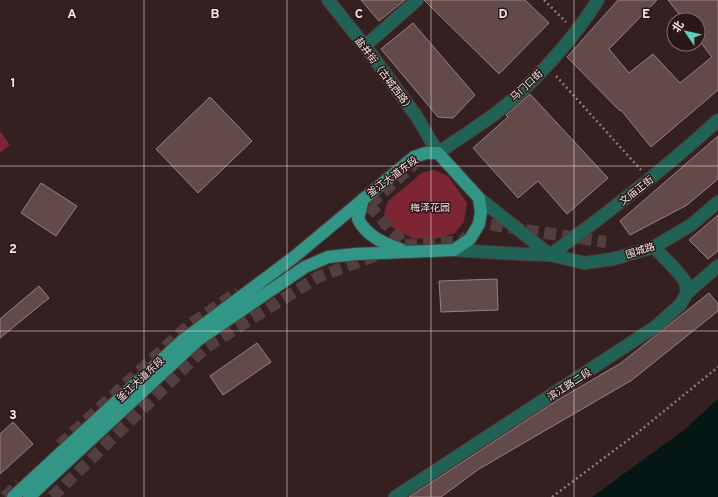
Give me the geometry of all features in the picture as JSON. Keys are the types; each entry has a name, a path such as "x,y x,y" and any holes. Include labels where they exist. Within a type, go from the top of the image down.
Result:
{"main road":[{"name":"釜江大道东段","path":"13,497 183,340 294,257 414,158 426,153 438,153"},
{"path":"438,153 479,198 481,212 479,224 470,239 454,250"},
{"path":"363,199 358,219 363,229 373,237 408,253"},
{"name":"釜江大道东段","path":"29,497 198,340 305,267 328,257 356,254 454,250"}],"street":[{"name":"盐井街（古城西路）","path":"328,0 365,46 417,117 438,153"},
{"path":"365,46 416,0"},
{"name":"马门口街","path":"438,153 501,109 547,66 598,0"},
{"name":"文庙正街","path":"550,254 587,228 649,180 718,120"},
{"path":"479,198 550,254"},
{"name":"围城路","path":"550,254 586,263 613,259 654,247 691,225 718,202"},
{"path":"654,247 685,281 687,293"},
{"path":"454,250 520,254 550,254"},
{"name":"滨江路二段","path":"395,497 655,327 680,305 687,293 718,266"}],"path":[{"path":"544,0 575,31"},
{"path":"547,66 649,180"},
{"path":"552,497 636,434 718,367"}],"green space":[{"path":"0,131 10,145 0,153"},
{"name":"梅泽花园","path":"434,170 448,176 467,203 464,222 455,233 435,239 412,238 388,225 384,214 388,201 423,172"}],"shaded area":[{"path":"718,399 718,497 592,497 684,430"}],"building":[{"path":"361,0 405,0 379,21"},
{"path":"424,0 525,0 549,23 499,74"},
{"path":"618,0 657,0 609,49 629,73 653,54 680,83 712,57 706,49 706,12 678,12 668,0 718,0 718,90 651,147 621,110 620,111 567,57"},
{"path":"413,23 475,95 453,118 438,117 381,49"},
{"path":"530,94 608,178 567,214 538,181 518,198 473,148 508,117 506,115"},
{"path":"210,97 252,141 198,193 156,149"},
{"path":"718,136 718,179 687,205 630,235 620,221"},
{"path":"41,183 77,206 56,236 21,213"},
{"path":"718,215 718,251 708,259 689,240"},
{"path":"497,279 498,310 441,312 439,281"},
{"path":"39,286 49,298 0,338 0,319"},
{"path":"709,293 718,304 718,311 632,380 479,469 441,497 409,497 556,401 621,363"},
{"path":"257,343 271,362 223,395 210,376"},
{"path":"13,422 33,444 0,474 0,434"}],"tunnel":[{"path":"355,214 369,205 414,164"},
{"path":"369,205 405,245 464,241 468,234"},
{"path":"473,222 606,242"},
{"path":"52,497 205,348 318,277 380,254"},
{"path":"60,445 188,326 238,292"},
{"path":"5,497 19,484"}]}
